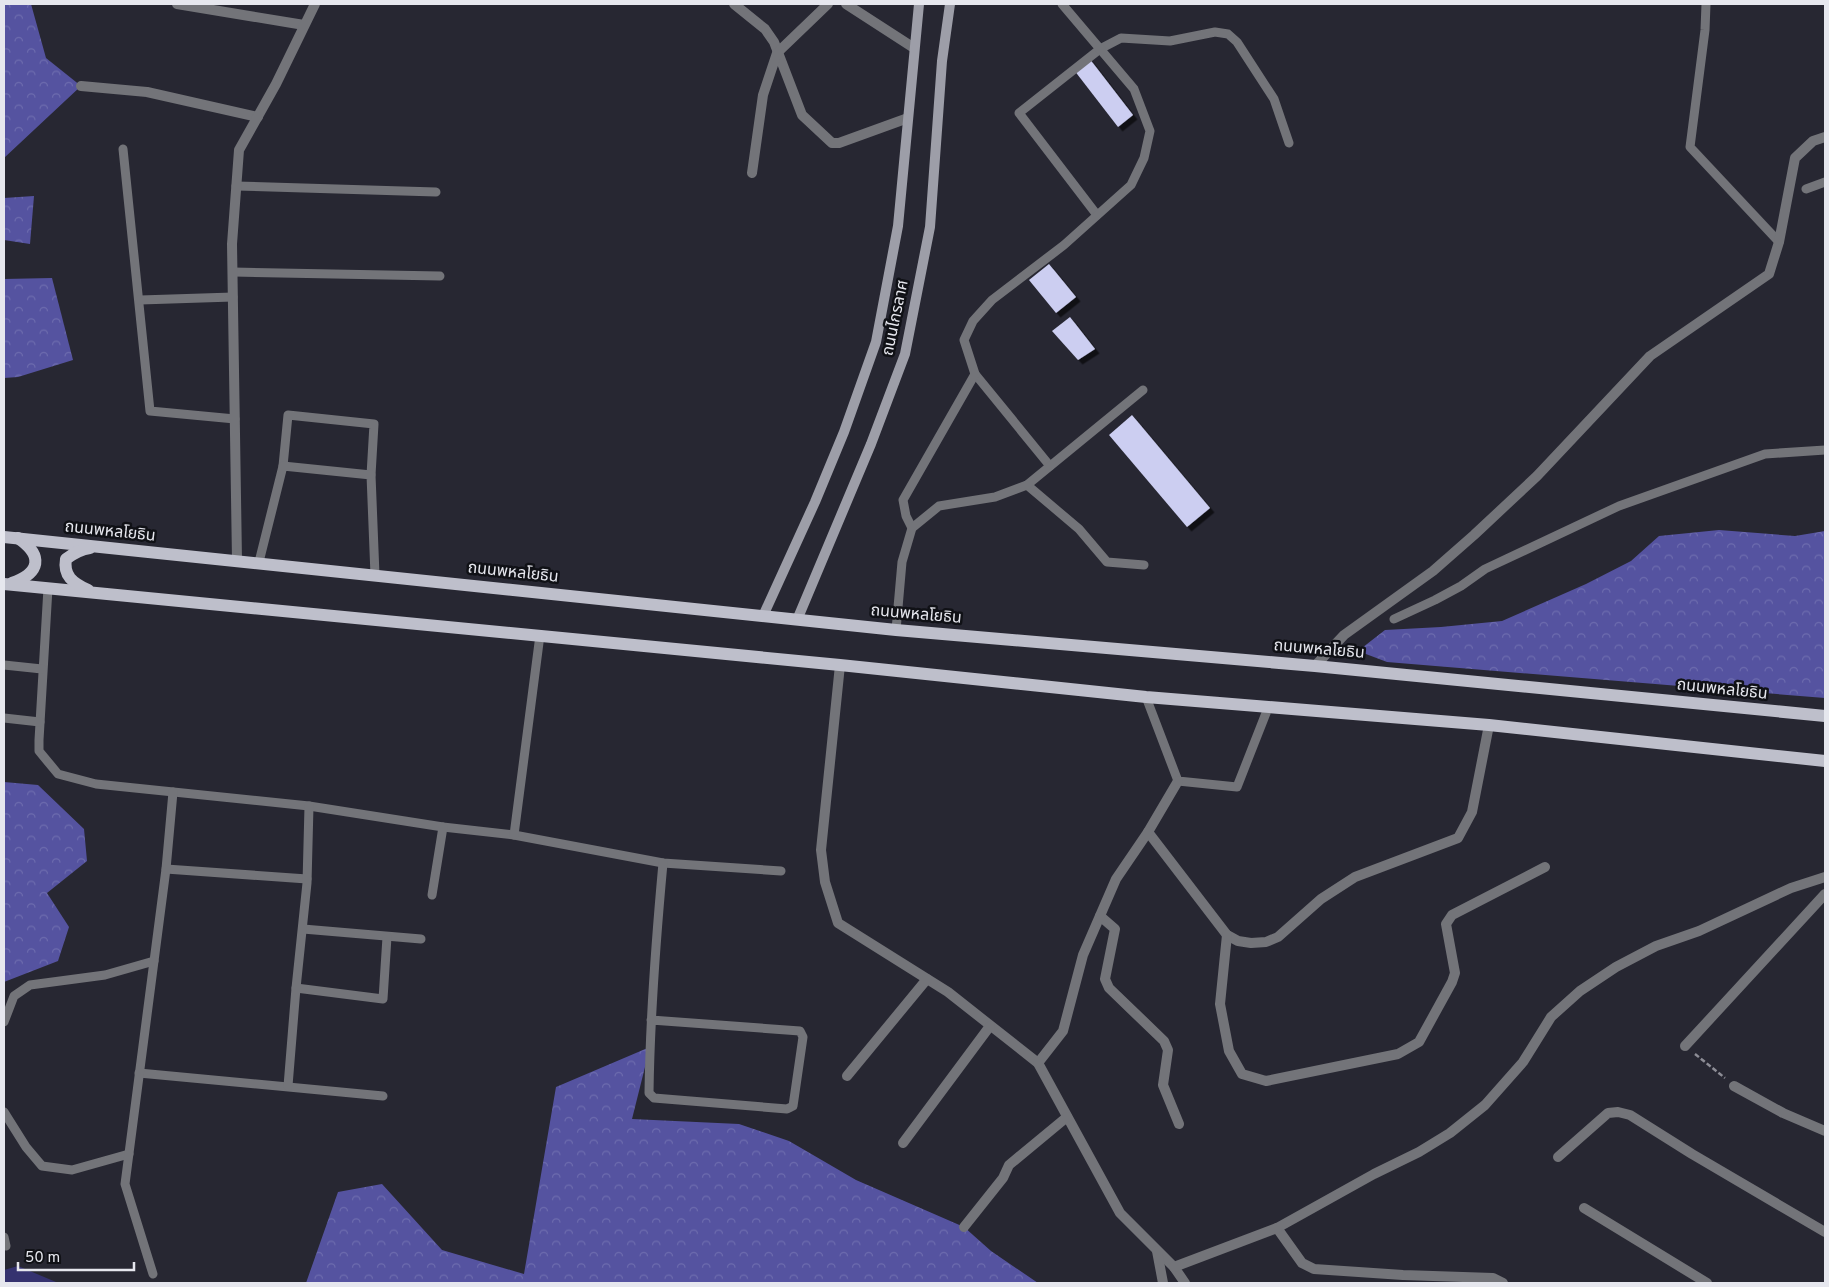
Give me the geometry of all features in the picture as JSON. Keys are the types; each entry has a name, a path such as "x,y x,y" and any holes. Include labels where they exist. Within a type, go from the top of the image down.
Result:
{"main road":[{"name":"ถนนไกรลาศ","path":"763,616 815,502 844,432 876,342 898,226 919,4"},
{"name":"ถนนไกรลาศ","path":"797,620 871,444 905,354 930,227 942,61 950,4"},
{"name":"ถนนพหลโยธิน","path":"4,537 260,562 896,630 1315,666 1825,716"},
{"path":"6,584 25,578 35,566 33,552 18,538"},
{"path":"95,593 73,582 66,575 65,566 66,559 77,552 98,547"},
{"path":"6,584 840,665 1146,697 1489,726 1825,761"}],"street":[{"path":"177,4 304,24"},
{"path":"237,560 232,244 239,150 258,117 314,4"},
{"path":"734,4 765,29 774,42 802,115 832,143 839,143 908,118"},
{"path":"752,173 763,95 777,53 828,4"},
{"path":"846,4 914,48"},
{"path":"81,86 147,92 258,117"},
{"path":"1315,666 1344,635 1433,571 1474,536 1537,476 1650,356 1769,274 1779,242 1795,158 1813,141 1825,137"},
{"path":"840,665 821,850 825,882 838,924 948,992 1038,1063 1120,1213 1174,1267 1185,1283"},
{"path":"1148,832 1227,935 1238,941 1251,943 1266,942 1288,929 1321,899 1355,877 1458,838 1472,812 1489,726"},
{"path":"1038,1063 1063,1032 1083,955 1116,879 1148,832 1178,781"},
{"path":"1227,935 1220,1004 1229,1051 1242,1074 1266,1081 1398,1054 1419,1042 1452,982 1455,973 1446,924 1452,915 1545,867"},
{"path":"1174,1267 1276,1228 1374,1174 1419,1152 1450,1133 1485,1105 1523,1062 1551,1017 1580,991 1616,967 1656,946 1699,931 1791,888 1825,877"},
{"path":"1685,1046 1825,894"},
{"path":"1100,916 1115,929 1105,979 1108,988 1164,1041 1168,1050 1162,1084 1179,1124"},
{"path":"847,1076 927,979"},
{"path":"903,1143 990,1026"},
{"path":"1734,1086 1783,1114 1825,1131"},
{"path":"1558,1157 1608,1113 1618,1112 1630,1115 1692,1154 1825,1232"},
{"path":"964,1227 1003,1178 1009,1165 1067,1117"},
{"path":"1584,1208 1708,1283"},
{"path":"1276,1228 1302,1263 1314,1268 1404,1275 1493,1278 1503,1283"},
{"path":"1157,1251 1163,1283"}],"lane":[{"path":"1050,466 975,374 964,340 973,321 992,300 1064,244 1131,186 1144,158 1150,131 1134,89 1062,4"},
{"path":"1706,4 1705,30 1690,147 1779,242"},
{"path":"1097,215 1019,113 1100,49 1121,38 1170,41 1215,32 1228,34 1238,42 1274,98 1289,143"},
{"path":"123,150 150,410 235,419"},
{"path":"1806,189 1825,182"},
{"path":"236,186 436,192"},
{"path":"233,272 440,276"},
{"path":"140,300 233,297"},
{"path":"912,528 906,516 903,500 975,374"},
{"path":"896,630 902,562 912,528 940,506 994,497 1027,485 1143,390"},
{"path":"260,562 282,466 288,416 374,424 371,475 375,575"},
{"path":"1394,618 1461,586 1484,569 1619,506 1765,454 1825,450"},
{"path":"282,466 371,475"},
{"path":"1027,485 1079,529 1108,562 1144,566"},
{"path":"48,588 42,669 39,751 58,774 96,784 309,806 443,828 514,835 663,862 781,871"},
{"path":"514,835 540,636"},
{"path":"4,665 42,669"},
{"path":"1146,697 1178,781 1237,787 1268,708"},
{"path":"4,718 40,722"},
{"path":"153,1274 125,1184 166,869 173,792"},
{"path":"288,1086 307,879 309,806"},
{"path":"432,895 443,828"},
{"path":"651,1020 800,1032 803,1037 793,1106 787,1109 654,1098 649,1093 651,1020 654,964 663,862"},
{"path":"166,869 307,879"},
{"path":"303,929 421,940"},
{"path":"296,988 383,999 387,936"},
{"path":"4,1022 14,996 30,985 105,975 154,961"},
{"path":"139,1073 383,1096"},
{"path":"4,1112 26,1147 42,1166 72,1170 128,1154"}],"path":[{"path":"1685,1046 1734,1086"}],"green space":[{"path":"4,4 31,4 46,58 81,86 4,158"},
{"path":"34,196 30,244 4,240 4,198"},
{"path":"52,278 73,360 18,377 4,378 4,279"},
{"path":"1719,530 1795,536 1825,531 1825,698 1387,662 1358,651 1385,630 1502,621 1586,584 1631,561 1659,536"},
{"path":"4,782 38,785 84,829 87,861 47,893 69,927 58,961 4,982"},
{"path":"650,1047 632,1119 739,1124 789,1141 856,1180 964,1227 991,1251 1038,1283 306,1283 338,1192 382,1184 442,1250 524,1274 556,1087"}],"shaded area":[{"path":"18,1266 56,1283 4,1283 4,1270"}],"building":[{"path":"1089,58 1133,115 1118,127 1074,70"},
{"path":"1049,264 1076,297 1056,313 1029,280"},
{"path":"1070,317 1095,349 1078,360 1052,331"},
{"path":"1132,415 1210,508 1187,527 1109,435"}]}
